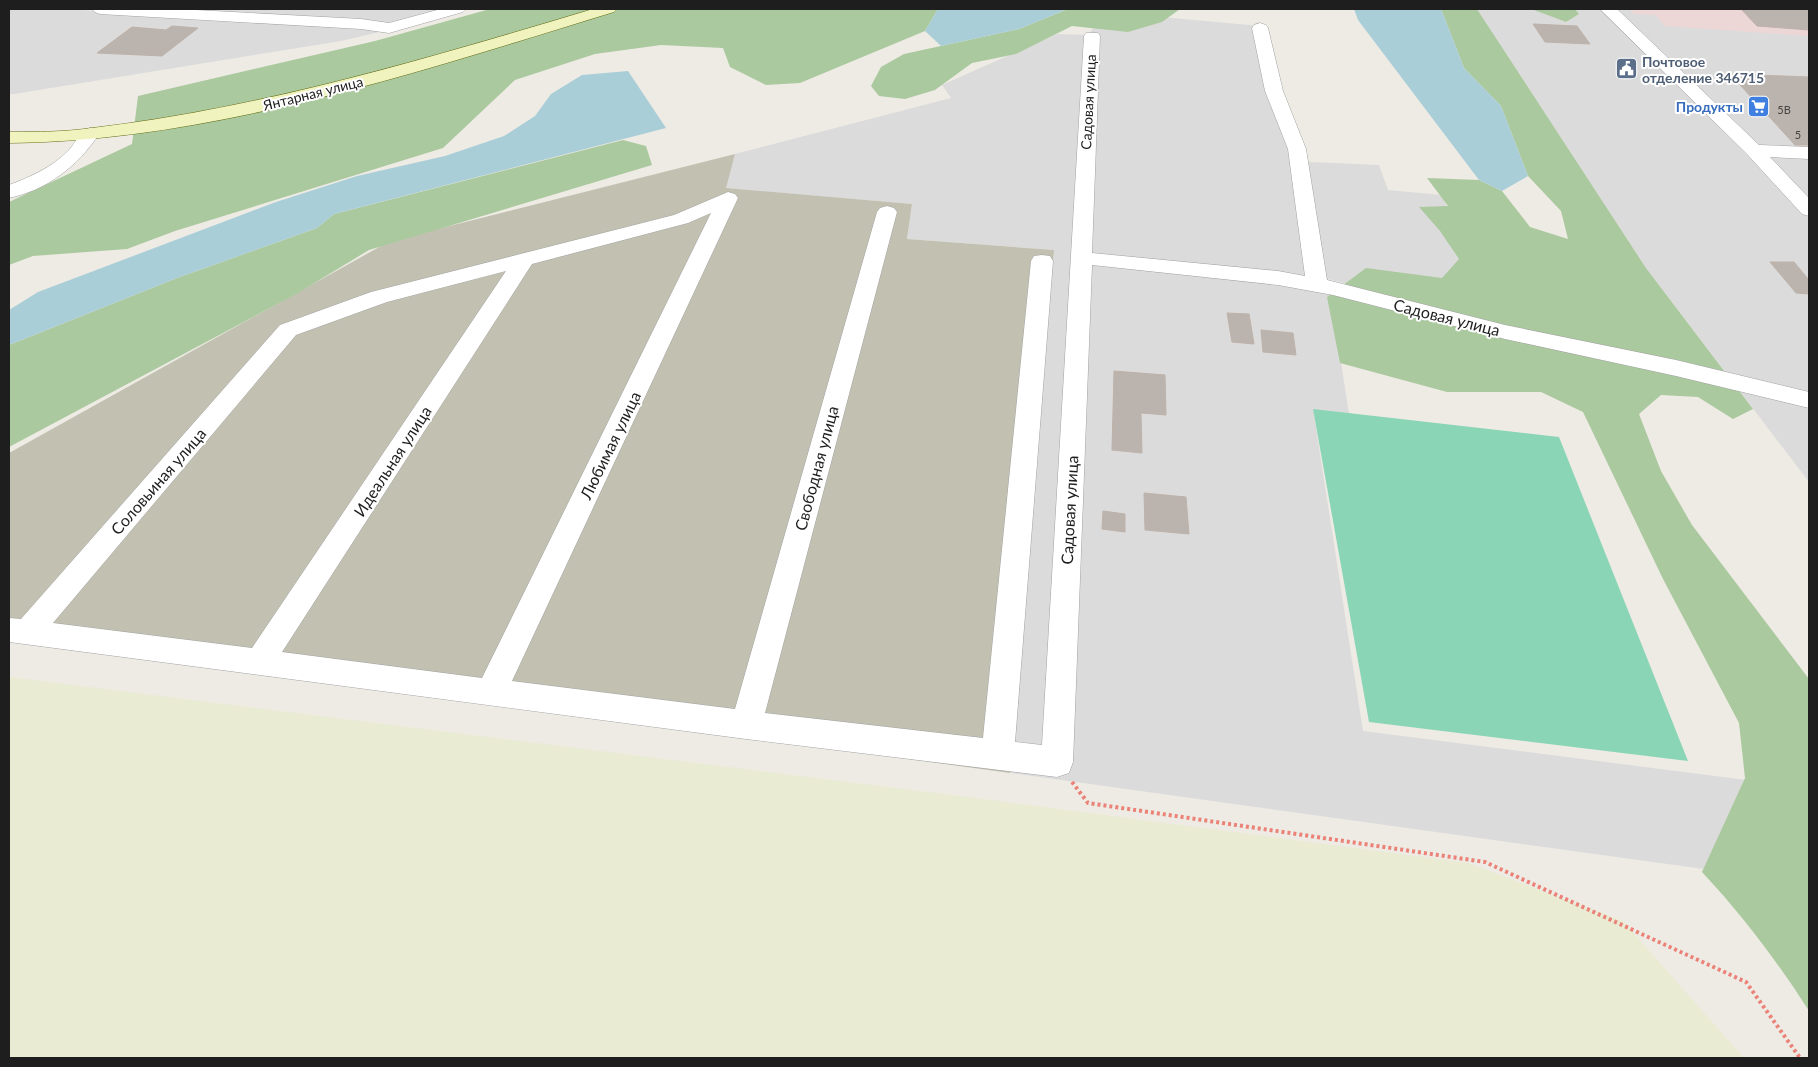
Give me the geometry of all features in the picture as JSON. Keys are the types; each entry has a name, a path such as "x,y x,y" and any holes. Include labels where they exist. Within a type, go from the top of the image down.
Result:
{"street":[{"path":"100,9 361,24 389,28 458,9"},
{"name":"Янтарная улица","path":"9,138 90,134 205,118 278,103 434,62 609,9"},
{"path":"1608,9 1754,150 1809,210"},
{"path":"1260,28 1274,91 1298,148 1317,285"},
{"name":"Садовая улица","path":"1057,762 1092,36"},
{"path":"9,192 51,175 70,161 84,145 90,134"},
{"path":"1754,150 1809,153"},
{"name":"Любимая улица","path":"491,692 728,198 681,219 523,261"},
{"name":"Свободная улица","path":"746,725 887,212"},
{"name":"Садовая улица","path":"1081,258 1278,278 1317,285 1506,332 1676,368 1809,400"},
{"name":"Соловьиная улица","path":"18,631 288,330 379,297 523,261"},
{"name":"Идеальная улица","path":"260,661 523,261"},
{"path":"998,755 1042,261"},
{"path":"18,631 746,725 1057,762"}],"path":[{"path":"1057,762 1088,803 1485,862 1746,982 1800,1058"}],"shaded area":[{"path":"9,9 63,9 359,26 388,30 341,41 9,94"},
{"path":"135,9 457,9 395,27 365,22"},
{"path":"1477,9 1531,9 1566,22 1578,14 1575,9 1809,9 1809,482 1646,268"},
{"path":"1629,9 1809,9 1809,36 1664,26 1656,15 1634,14"},
{"path":"1139,15 1260,26 1274,82 1309,162 1379,165 1388,190 1442,195 1498,323 1328,279 1350,420 1314,415 1363,731 1754,781 1790,881 1010,773 1054,250 907,239 912,204 725,188 735,154 951,98 942,85 1057,34 1089,35 1094,26"},
{"path":"735,154 726,188 912,204 907,239 1054,250 1010,773 9,635 9,453 390,241"}],"green space":[{"path":"490,9 938,9 925,31 800,83 766,85 730,67 723,48 661,45 595,54 515,80 443,148 175,231 127,249 33,256 9,265 9,202 132,144 138,96 375,41"},
{"path":"1068,9 1180,9 1162,22 1128,32 1072,26 1016,54 972,63 935,90 905,99 879,96 871,86 881,67 904,54 1019,29"},
{"path":"1441,9 1477,9 1646,268 1753,409 1733,419 1698,397 1661,395 1639,414 1661,471 1692,525 1809,679 1809,1011 1759,939 1702,872 1745,778 1739,723 1663,579 1583,412 1541,392 1447,392 1340,363 1327,297 1366,268 1442,278 1459,259 1440,231 1419,207 1448,206 1427,178 1479,180 1502,191 1530,227 1568,239 1561,211 1528,176 1501,106 1464,68"},
{"path":"1531,9 1575,9 1579,14 1566,22"},
{"path":"623,140 646,146 652,165 369,250 298,293 9,447 9,345 177,278 317,228 334,214"},
{"path":"1313,409 1559,437 1688,761 1369,722"},
{"path":"9,677 976,798 1468,863 1623,921 1744,1058 9,1058"}],"water":[{"path":"938,9 1068,9 1019,29 941,46 925,31"},
{"path":"1354,9 1441,9 1464,68 1501,106 1528,176 1502,191 1479,180 1358,20"},
{"path":"628,71 666,128 334,214 317,228 177,278 9,345 9,310 38,292 276,202 357,176 445,156 504,136 535,116 551,94 582,75"}],"building":[{"path":"1741,9 1809,9 1809,30 1757,26"},
{"path":"1533,24 1577,26 1590,44 1545,42"},
{"path":"172,26 198,28 162,56 97,53 132,27 166,30"},
{"path":"1730,74 1809,77 1809,145 1795,145"},
{"path":"1770,262 1794,262 1809,280 1809,294 1796,293"},
{"path":"1227,313 1249,314 1254,344 1232,342"},
{"path":"1261,330 1293,333 1296,355 1263,352"},
{"path":"1114,371 1165,375 1166,415 1141,413 1142,453 1112,450"},
{"path":"1144,493 1186,497 1189,534 1145,530"},
{"path":"1103,511 1125,514 1125,532 1102,529"}],"place":[{"name":"Почтовое отделение 346715","path":"1626,69"},
{"name":"Продукты","path":"1759,106"}]}
